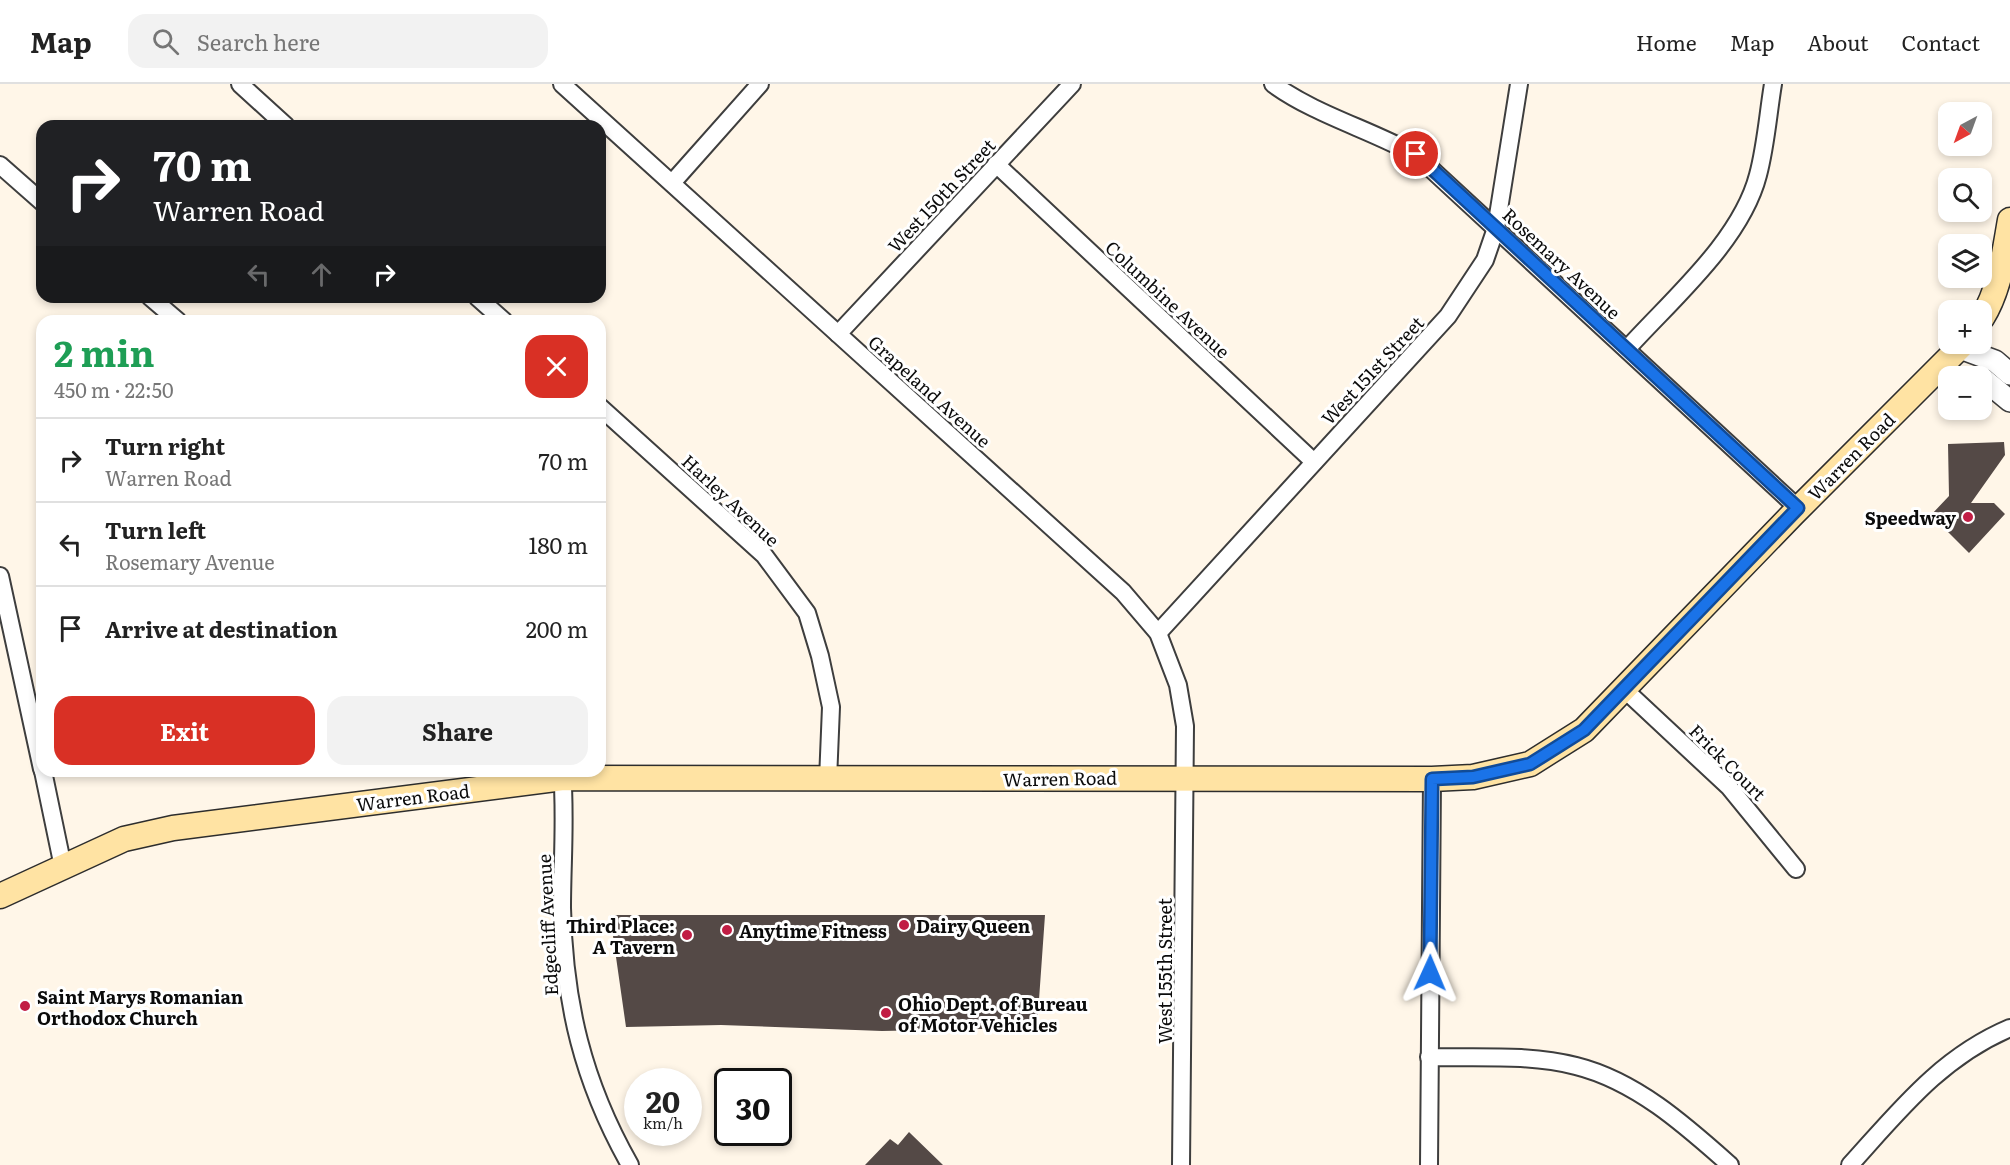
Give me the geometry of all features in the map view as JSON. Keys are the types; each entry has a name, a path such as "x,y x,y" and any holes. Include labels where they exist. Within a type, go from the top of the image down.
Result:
{"main road":[{"path":"1992,300 2002,270 2010,220"},
{"name":"Warren Road","path":"606,776 828,780 1183,777 1432,779 1473,777 1530,764 1584,730 1798,508 1953,354"},
{"name":"Warren Road","path":"0,896 124,839 173,828 548,777"}],"street":[{"path":"240,84 279,120"},
{"name":"Grapeland Avenue","path":"562,84 602,120"},
{"path":"672,183 760,84"},
{"name":"West 150th Street","path":"838,334 1072,84"},
{"name":"Rosemary Avenue","path":"1273,84 1294,99 1388,139 1416,154 1798,508"},
{"name":"West 151st Street","path":"1158,633 1448,316 1485,260 1496,228 1519,84"},
{"path":"1627,349 1718,249 1743,210 1758,176 1773,84"},
{"name":"Grapeland Avenue","path":"606,124 1123,592 1158,633 1178,685 1185,726 1183,777"},
{"name":"Columbine Avenue","path":"996,164 1314,462"},
{"path":"0,165 36,197"},
{"path":"157,303 171,315"},
{"path":"484,303 497,315"},
{"path":"1979,354 1995,361 2010,374"},
{"path":"1992,386 2010,401"},
{"name":"Harley Avenue","path":"606,412 764,555 807,613 820,656 831,707 828,780"},
{"path":"0,576 36,742"},
{"name":"Frick Court","path":"1624,689 1729,787 1796,869"},
{"path":"44,777 63,867"},
{"name":"Edgecliff Avenue","path":"563,777 564,960 573,1025 592,1084 615,1139 630,1165"},
{"name":"West 155th Street","path":"1181,1165 1183,777"},
{"path":"1429,1165 1432,779"},
{"path":"1850,1165 1928,1079 1981,1040 2010,1028"},
{"path":"1429,1057 1520,1059 1576,1066 1634,1091 1679,1120 1730,1165"}],"building":[{"path":"2004,442 2005,455 1971,503 1994,503 2005,514 1969,553 1931,515 1949,496 1948,444"},
{"path":"610,915 1045,915 1037,1028 882,1031 721,1025 626,1027"},
{"path":"909,1132 943,1165 865,1165 890,1139 898,1145"}],"place":[{"name":"Speedway","path":"1968,517"},
{"name":"Dairy Queen","path":"904,925"},
{"name":"Anytime Fitness","path":"727,930"},
{"name":"Third Place: A Tavern","path":"687,935"},
{"name":"Saint Marys Romanian Orthodox Church","path":"25,1006"},
{"name":"Ohio Dept. of Bureau of Motor Vehicles","path":"886,1013"}],"route":[{"path":"1416,154 1798,508 1584,730 1530,764 1473,777 1432,779 1430,973"}]}
